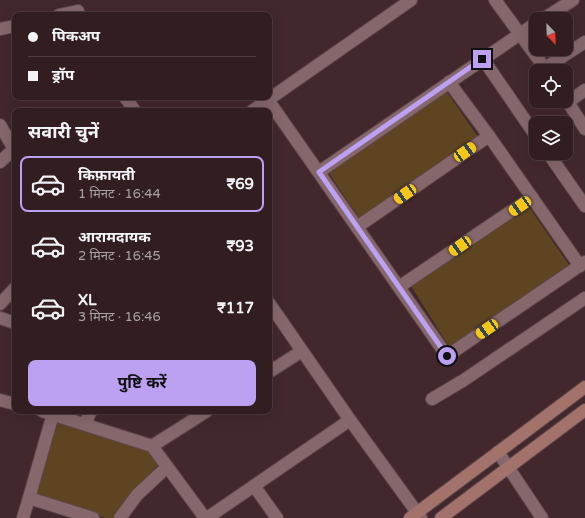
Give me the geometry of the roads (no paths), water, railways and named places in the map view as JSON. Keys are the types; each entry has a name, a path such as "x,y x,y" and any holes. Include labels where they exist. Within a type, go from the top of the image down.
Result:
{"street":[{"path":"272,97 411,0"},
{"path":"495,0 518,34 541,64"},
{"path":"554,12 573,0"},
{"path":"67,12 78,8"},
{"path":"0,29 12,27"},
{"path":"319,172 529,27"},
{"path":"554,64 585,42"},
{"path":"482,59 529,126"},
{"path":"256,108 268,100 447,356 582,264 449,82"},
{"path":"573,97 585,90"},
{"path":"572,108 585,129"},
{"path":"0,125 12,146"},
{"path":"357,227 489,136"},
{"path":"0,162 12,152"},
{"path":"553,160 585,206"},
{"path":"399,287 532,197"},
{"path":"0,304 12,291"},
{"path":"432,399 464,380 585,298"},
{"path":"272,306 416,516 585,387"},
{"path":"0,318 12,322"},
{"path":"272,370 302,351"},
{"path":"0,400 12,403"},
{"path":"440,518 585,410"},
{"path":"23,518 29,498 47,414"},
{"path":"50,414 152,446 206,518 350,420"},
{"path":"85,424 90,414"},
{"path":"152,446 202,414"},
{"path":"498,452 542,518"},
{"path":"120,518 137,495 167,466"},
{"path":"254,486 277,518"},
{"path":"29,498 93,518"}]}
